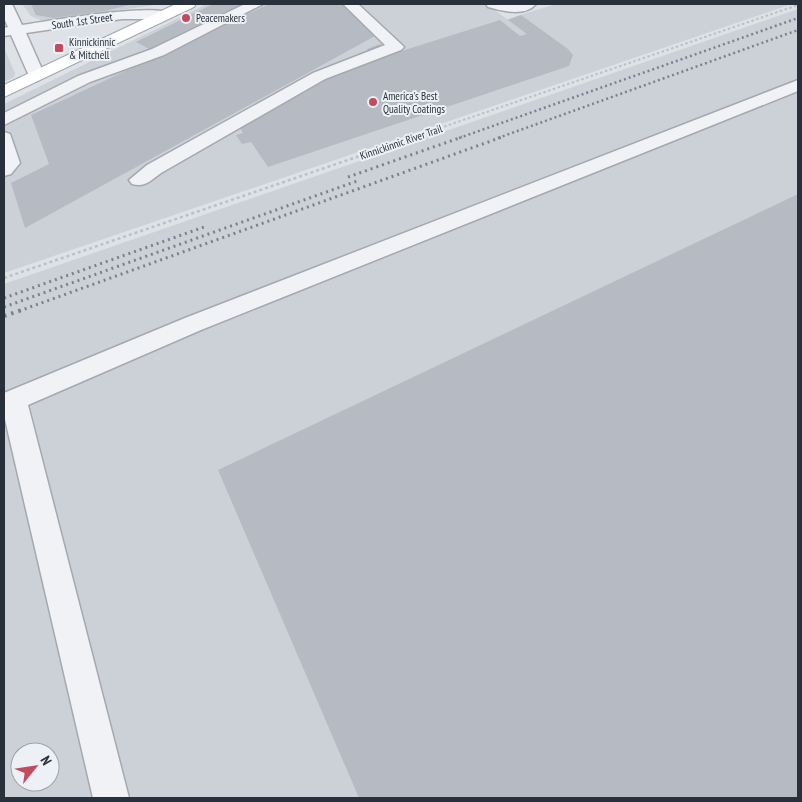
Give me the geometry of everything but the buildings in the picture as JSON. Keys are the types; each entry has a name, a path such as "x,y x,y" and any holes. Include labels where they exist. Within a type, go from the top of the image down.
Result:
{"main road":[{"name":"South 1st Street","path":"164,15 188,4"},
{"path":"4,92 164,15"}],"street":[{"path":"5,4 14,33 37,76"},
{"path":"4,120 84,79 126,62 158,52 256,4"},
{"path":"139,180 162,164 319,76 396,47 350,4"},
{"path":"494,4 515,8 529,4"},
{"name":"South 1st Street","path":"4,40 14,33 133,14 164,15"},
{"name":"South 1st Street","path":"14,33 149,23"},
{"path":"111,798 9,402 193,324 798,85"},
{"path":"4,138 6,166"}],"path":[{"name":"Kinnickinnic River Trail","path":"4,278 798,5"}],"shaded area":[{"path":"22,4 162,4 43,21 31,16"},
{"path":"207,4 486,4 507,19 556,4 792,4 4,273 4,104"},
{"path":"798,9 798,798 4,798 4,284"},
{"path":"4,48 15,73 14,77 4,82"}],"railway":[{"path":"459,138 798,18"},
{"path":"498,138 798,30"},
{"path":"348,177 462,137"},
{"path":"19,311 502,137"},
{"path":"4,307 360,180"},
{"path":"4,298 204,227"},
{"path":"4,316 19,311"}],"place":[{"name":"Peacemakers","path":"186,18"},
{"name":"Kinnickinnic & Mitchell","path":"59,48"},
{"name":"America's Best Quality Coatings","path":"373,102"}]}
